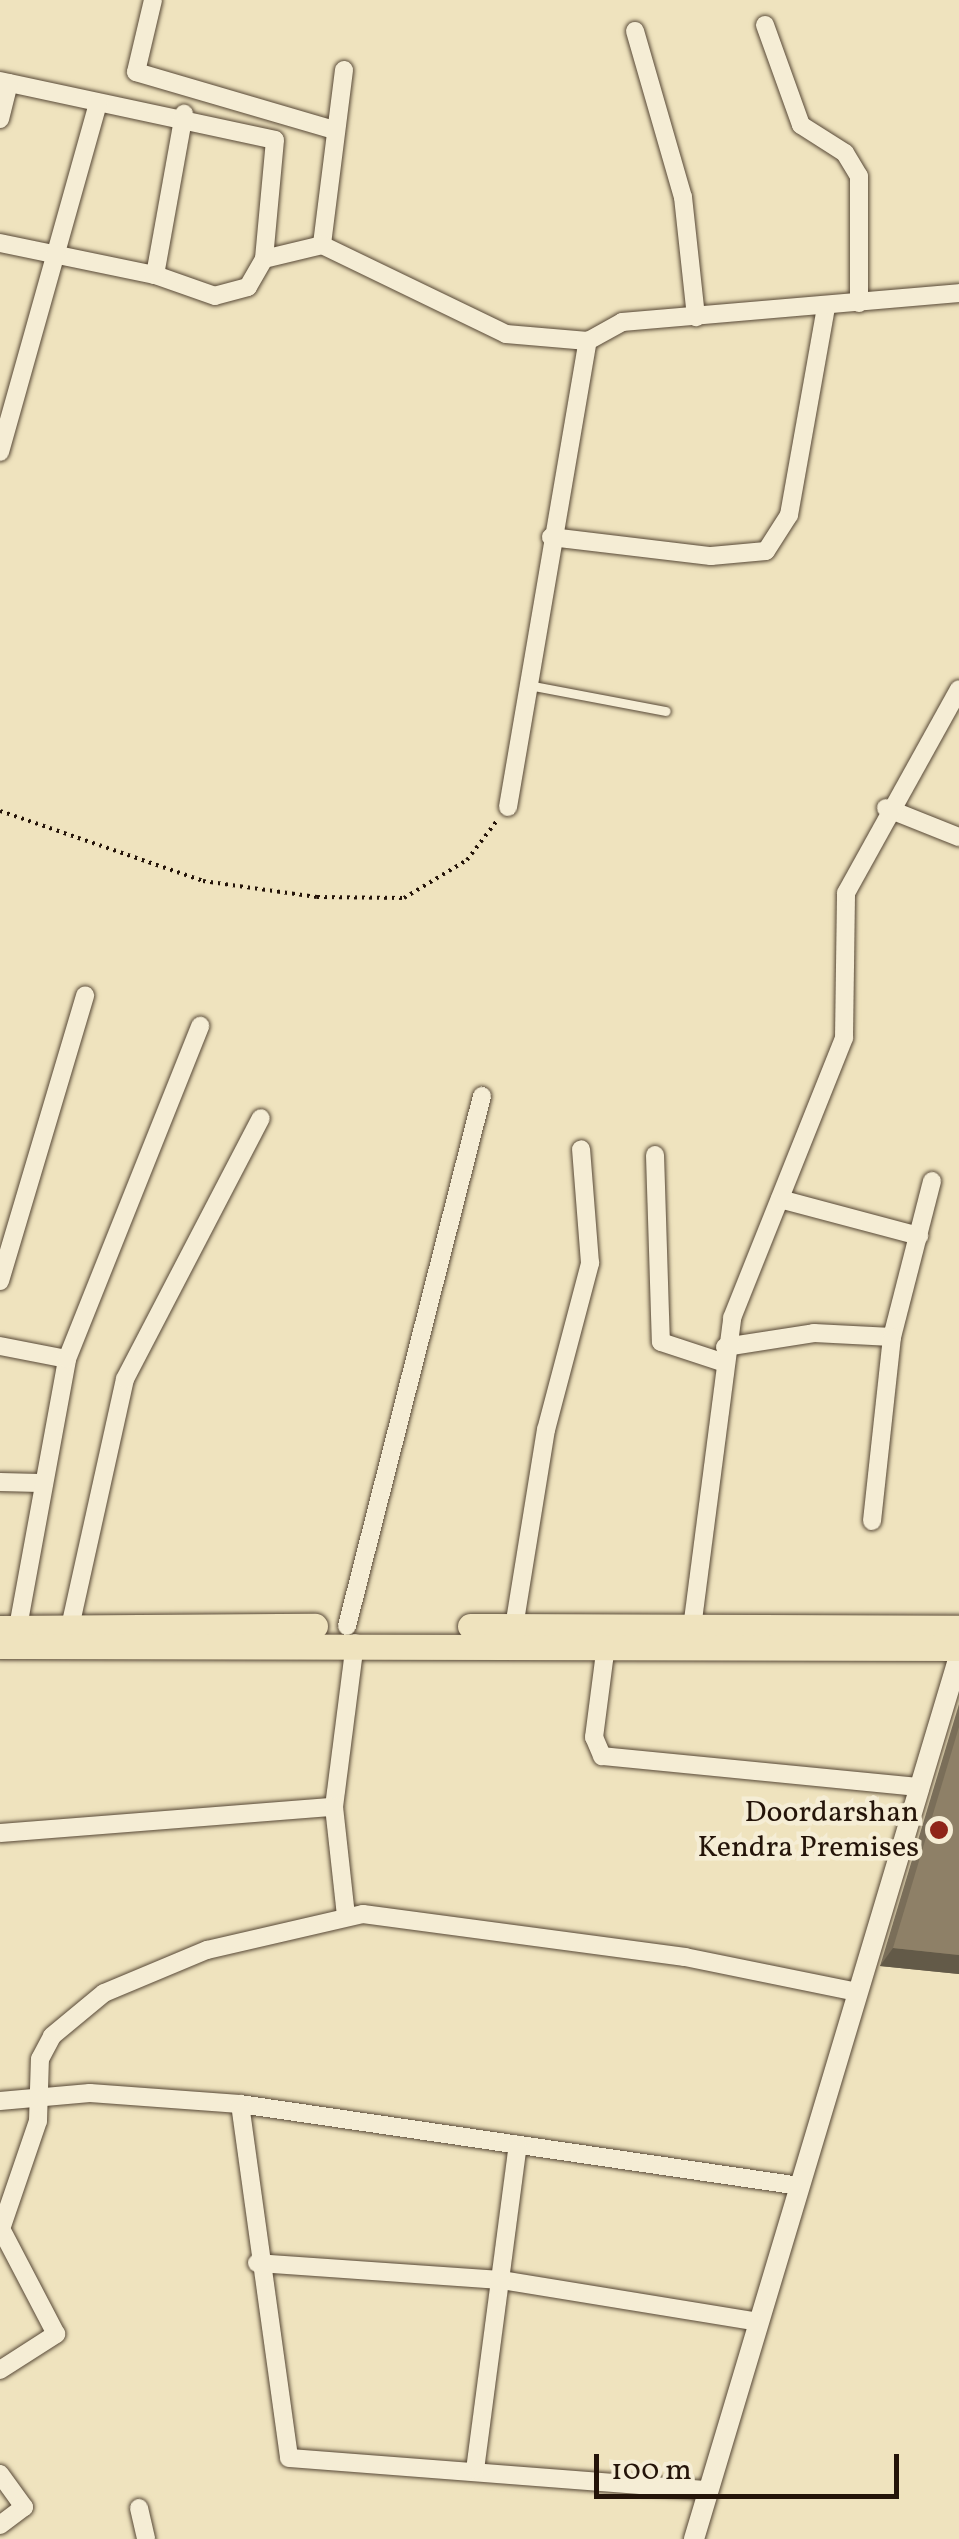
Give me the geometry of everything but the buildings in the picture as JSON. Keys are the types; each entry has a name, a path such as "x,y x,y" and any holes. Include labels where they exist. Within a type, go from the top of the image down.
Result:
{"main road":[{"path":"0,1646 514,1626 959,1628"},
{"path":"9,1627 351,1634 606,1645 959,1648"}],"street":[{"path":"153,0 136,72 334,130"},
{"path":"765,25 801,124 854,161 858,303"},
{"path":"635,31 683,197 696,317"},
{"path":"322,245 344,70"},
{"path":"0,119 5,82 98,104 184,114 276,140 264,259 248,287 214,296 155,276 0,243"},
{"path":"0,452 98,104"},
{"path":"155,276 184,114"},
{"path":"264,259 322,245 506,334 588,341 622,322 959,293"},
{"path":"552,536 711,556 766,551 788,515 826,306"},
{"path":"508,806 588,341"},
{"path":"692,1628 724,1355 780,1200 840,1052 846,893 886,808 959,689"},
{"path":"886,808 959,837"},
{"path":"0,1281 85,995"},
{"path":"9,1627 67,1359 200,1026"},
{"path":"346,1915 334,1807 351,1634 482,1096"},
{"path":"70,1627 125,1379 261,1118"},
{"path":"514,1626 546,1430 590,1264 582,1149"},
{"path":"655,1155 661,1342 724,1355 814,1333 892,1337"},
{"path":"872,1521 892,1337 932,1181"},
{"path":"780,1200 919,1236"},
{"path":"0,1346 67,1359"},
{"path":"0,1482 40,1483"},
{"path":"606,1645 594,1738 602,1756 919,1787"},
{"path":"694,2539 800,2186 852,1992 959,1656"},
{"path":"0,1833 334,1807"},
{"path":"0,2370 56,2334 0,2222 42,2096 45,2045 104,1992 206,1950 346,1915 685,1957 852,1992"},
{"path":"0,2101 42,2096 240,2104 800,2186"},
{"path":"240,2104 258,2263 289,2458 709,2490"},
{"path":"475,2470 518,2145"},
{"path":"258,2263 502,2280 759,2322"},
{"path":"0,2474 24,2507 0,2524"},
{"path":"139,2508 146,2539"}],"lane":[{"path":"528,685 666,711"}],"path":[{"path":"0,811 203,881 404,898 466,860 508,806"}],"place":[{"name":"Doordarshan Kendra Premises","path":"939,1830"}]}
